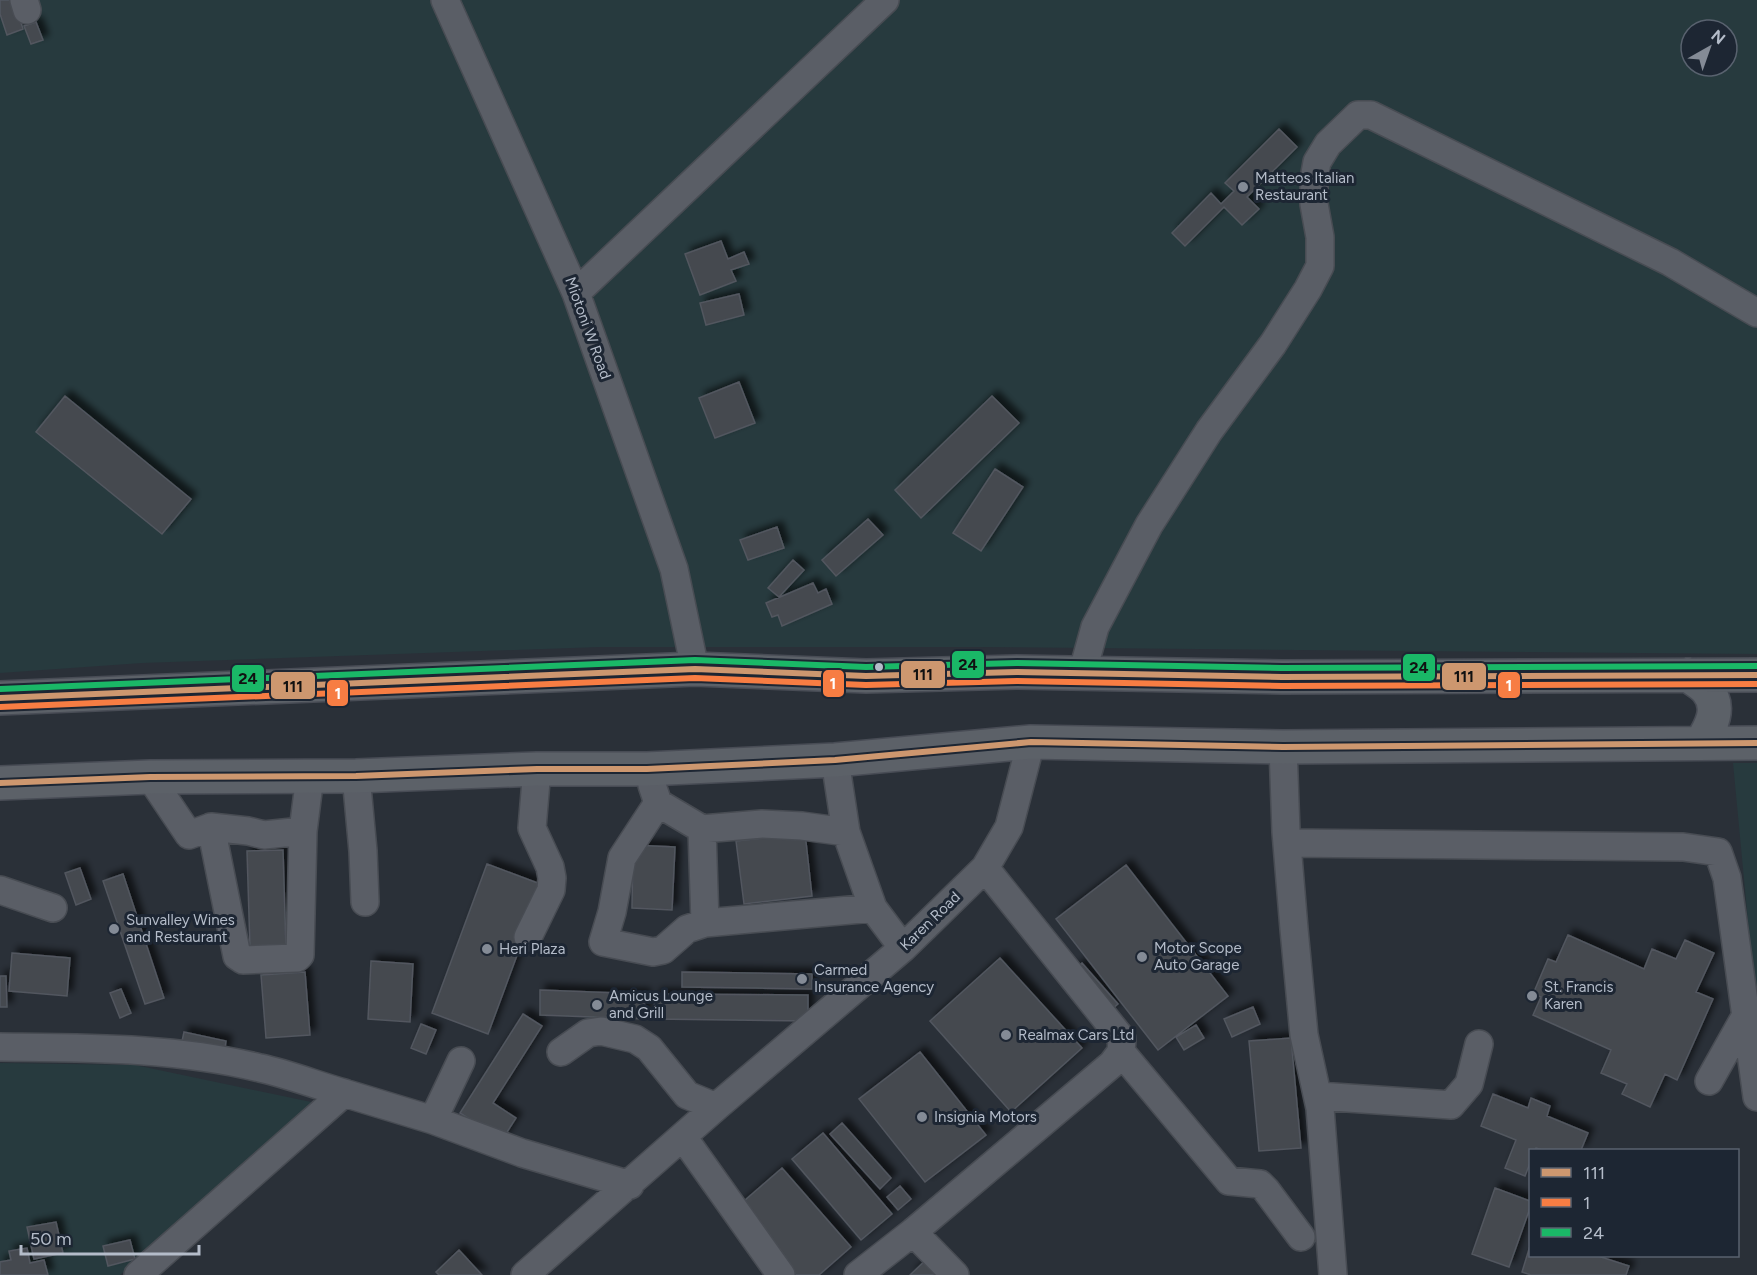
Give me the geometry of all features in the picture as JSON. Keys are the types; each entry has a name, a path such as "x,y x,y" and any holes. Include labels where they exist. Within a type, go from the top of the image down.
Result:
{"main road":[{"path":"0,698 695,669 866,676 1017,672 1282,677 1757,675"},
{"path":"1688,675 1708,691 1714,706 1713,724 1701,742"},
{"path":"0,783 150,777 356,776 537,769 647,769 835,760 1031,742 1283,747 1757,743"}],"street":[{"name":"Miotoni W Road","path":"445,0 576,293 674,569 695,669"},
{"path":"576,293 885,0"},
{"path":"1082,674 1095,627 1149,525 1209,431 1273,344 1320,266 1322,251 1314,195 1317,162 1328,144 1358,115 1371,115 1567,210 1670,262 1757,313"},
{"name":"Karen Road","path":"525,1275 716,1107 903,948 985,868 1009,827 1031,742"},
{"path":"1283,747 1288,843 1304,1035 1318,1096 1328,1190 1333,1275"},
{"path":"835,760 846,832 873,908 903,948"},
{"path":"528,937 551,891 552,878 550,867 532,828 537,769"},
{"path":"647,769 658,803 702,830 762,824 802,826 846,832"},
{"path":"211,827 237,956 243,960 297,958 300,955 303,831 310,776"},
{"path":"356,776 365,903"},
{"path":"150,777 189,835 211,827 264,835 303,831"},
{"path":"658,803 622,858 612,912 603,942 642,951 663,950 671,945 681,933 705,923 873,908"},
{"path":"702,830 705,923"},
{"path":"1288,843 1683,847 1718,852 1727,878 1757,1097"},
{"path":"858,1275 913,1232 1112,1064 1121,1052 1122,1039 985,868"},
{"path":"0,890 53,908"},
{"path":"1709,1082 1745,1017"},
{"path":"561,1052 588,1033 601,1031 635,1039 649,1048 687,1095 716,1107"},
{"path":"1318,1096 1451,1106 1469,1084 1479,1044"},
{"path":"0,1047 121,1048 198,1056 261,1068 433,1120 522,1153 630,1185"},
{"path":"1121,1052 1229,1180 1260,1184 1301,1237"},
{"path":"433,1120 461,1061"},
{"path":"138,1275 344,1094"},
{"path":"683,1137 781,1275"},
{"path":"913,1232 955,1275"}],"green space":[{"path":"0,0 1757,0 1757,654 977,647 599,647 142,663 0,673"},
{"path":"1733,763 1757,763 1757,1016"},
{"path":"0,1063 135,1065 316,1103 120,1275 0,1275"}],"building":[{"path":"0,0 14,0 23,29 7,35 0,14"},
{"path":"36,22 43,40 31,44 24,26"},
{"name":"Matteos Italian Restaurant","path":"1279,129 1297,147 1247,197 1259,209 1242,225 1224,207 1185,246 1172,233 1211,193 1221,204 1234,191 1225,183"},
{"path":"721,241 728,259 744,252 749,264 731,270 736,281 700,295 685,254"},
{"path":"739,294 744,315 706,325 700,303"},
{"path":"739,382 755,423 715,438 699,398"},
{"path":"65,396 191,499 162,534 36,432"},
{"path":"992,396 1019,423 921,518 895,490"},
{"path":"995,469 1023,487 981,551 953,533"},
{"path":"868,519 883,535 836,576 822,560"},
{"path":"777,527 784,548 748,560 740,540"},
{"path":"793,560 804,570 779,597 768,588"},
{"path":"813,583 818,593 826,589 832,604 782,626 778,615 772,617 766,603"},
{"path":"805,833 812,896 744,904 736,841"},
{"path":"633,845 675,847 672,910 632,908"},
{"path":"283,850 286,948 250,948 247,851"},
{"name":"Heri Plaza","path":"487,864 543,885 488,1034 432,1013"},
{"name":"Motor Scope Auto Garage","path":"1126,865 1228,996 1158,1050 1056,919"},
{"path":"80,868 91,899 76,905 65,873"},
{"path":"123,874 164,998 145,1004 103,881"},
{"path":"1568,935 1644,969 1652,949 1676,959 1685,940 1714,953 1696,992 1713,999 1677,1080 1665,1074 1650,1107 1622,1094 1627,1084 1601,1073 1611,1050 1533,1015 1541,997 1533,994 1548,959 1556,962"},
{"path":"12,953 70,958 67,996 9,991"},
{"name":"Realmax Cars Ltd","path":"1000,958 1082,1048 1011,1112 930,1021"},
{"path":"371,961 413,964 410,1022 368,1019"},
{"path":"1082,963 1118,1004 1106,1014 1070,973"},
{"path":"305,972 310,1035 266,1038 261,975"},
{"path":"682,972 812,974 812,989 682,987"},
{"path":"0,976 6,976 7,1007 0,1007"},
{"path":"121,989 131,1013 120,1018 110,993"},
{"path":"540,990 645,994 644,1019 540,1015"},
{"path":"655,994 808,995 808,1021 654,1019"},
{"path":"1253,1007 1260,1024 1232,1037 1224,1019"},
{"path":"523,1014 542,1026 493,1103 516,1118 502,1140 460,1113"},
{"path":"421,1024 436,1030 426,1054 411,1048"},
{"path":"1196,1025 1204,1038 1184,1050 1176,1037"},
{"path":"184,1032 226,1041 224,1055 181,1046"},
{"path":"1291,1038 1301,1148 1259,1151 1249,1041"},
{"name":"Insignia Motors","path":"920,1052 986,1135 925,1182 859,1099"},
{"path":"1493,1094 1528,1108 1531,1098 1550,1106 1547,1116 1588,1133 1581,1149 1529,1149 1529,1166 1525,1176 1505,1168 1516,1140 1481,1126"},
{"path":"842,1123 891,1178 880,1189 830,1134"},
{"path":"823,1133 892,1214 861,1240 792,1159"},
{"path":"782,1168 851,1247 819,1275 796,1275 737,1207"},
{"path":"900,1186 911,1199 898,1210 887,1197"},
{"path":"1495,1188 1529,1201 1529,1211 1509,1267 1472,1254"},
{"path":"56,1222 63,1253 34,1259 27,1227"},
{"path":"130,1240 135,1259 108,1266 103,1246"},
{"path":"27,1248 30,1263 44,1260 48,1275 0,1275 0,1262 11,1260 9,1251"},
{"path":"1529,1249 1529,1257 1601,1257 1629,1266 1626,1275 1531,1275 1522,1272"},
{"path":"459,1250 482,1275 439,1275 436,1272"},
{"path":"929,1257 945,1275 910,1275"}],"transit line":[{"name":"24","path":"0,689 695,660 866,667 1017,663 1282,668 1757,666"},
{"name":"111","path":"0,698 695,669 866,676 1017,672 1282,677 1757,675"},
{"name":"1","path":"0,707 695,678 866,685 1017,681 1282,686 1757,684"},
{"name":"111","path":"0,783 150,777 356,776 537,769 647,769 835,760 1031,742 1283,747 1757,743"}],"place":[{"name":"Matteos Italian Restaurant","path":"1243,187"},
{"name":"Sunvalley Wines and Restaurant","path":"114,929"},
{"name":"Heri Plaza","path":"487,949"},
{"name":"Motor Scope Auto Garage","path":"1142,957"},
{"name":"Carmed Insurance Agency","path":"802,979"},
{"name":"St. Francis Karen","path":"1532,996"},
{"name":"Amicus Lounge and Grill","path":"597,1005"},
{"name":"Realmax Cars Ltd","path":"1006,1035"},
{"name":"Insignia Motors","path":"922,1117"}]}
